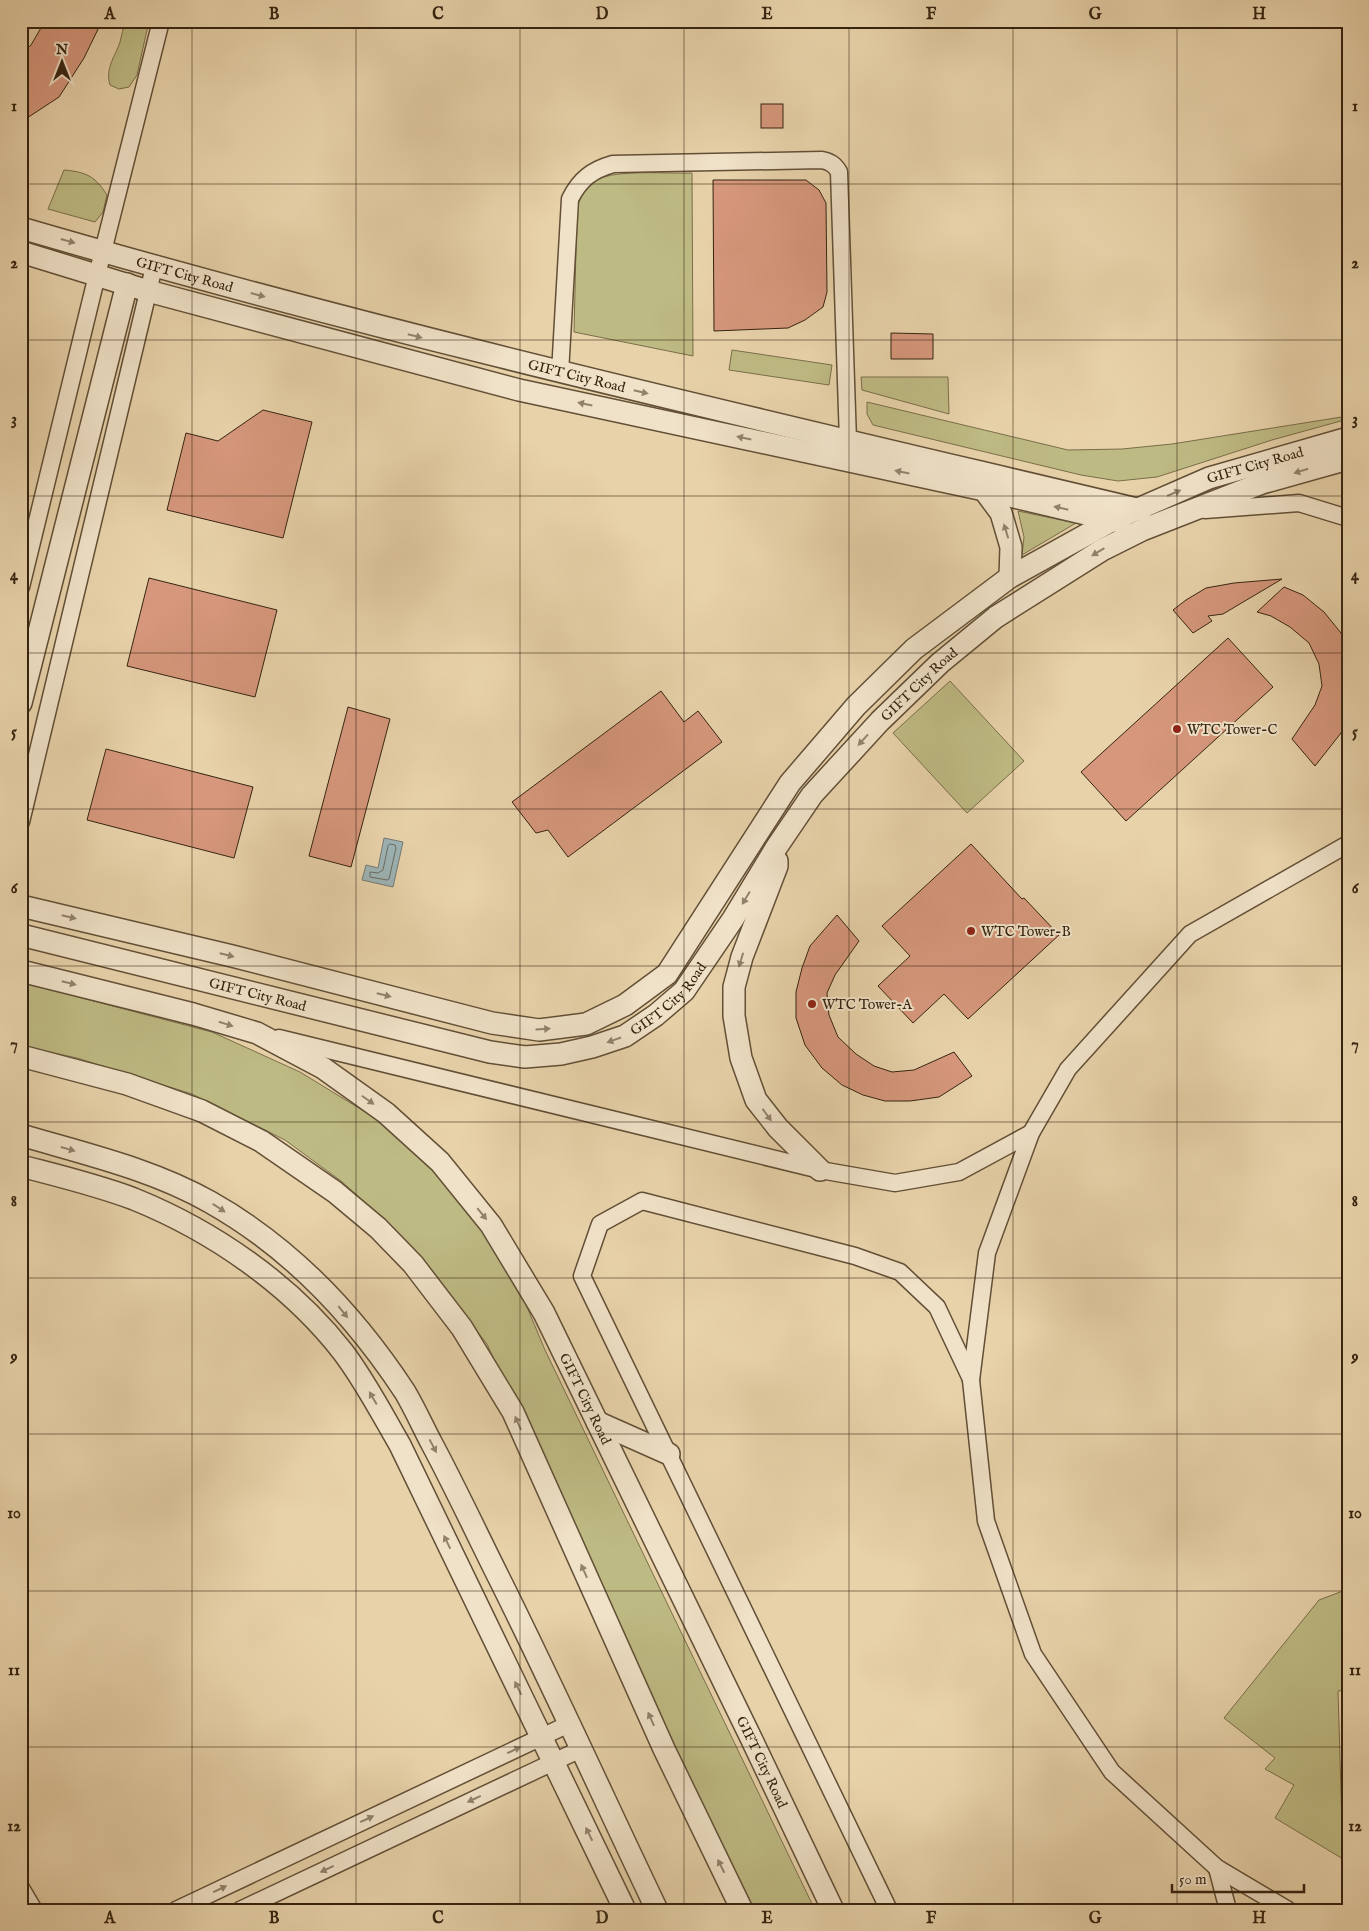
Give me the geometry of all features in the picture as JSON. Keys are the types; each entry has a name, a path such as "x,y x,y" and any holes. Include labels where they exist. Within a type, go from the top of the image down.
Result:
{"street":[{"path":"21,587 161,21"},
{"path":"560,373 570,199 583,178 596,169 613,164 822,160 836,166 839,172 848,441"},
{"name":"GIFT City Road","path":"21,228 154,267 560,373 1172,518"},
{"name":"GIFT City Road","path":"21,252 148,291 519,390 984,490 1113,520 1142,530"},
{"path":"21,822 154,267"},
{"path":"21,703 127,284"},
{"name":"GIFT City Road","path":"21,906 223,954 492,1023 539,1030 586,1024 625,1005 667,974 790,783 856,706 914,649 1010,577 1113,520 1209,478 1348,438"},
{"name":"GIFT City Road","path":"21,935 490,1052 525,1057 561,1054 592,1048 625,1036 656,1015 684,991 733,919 776,848 812,795 880,721 940,663 996,617 1102,550 1142,530 1262,483 1348,459"},
{"path":"984,490 1001,513 1009,538 1011,547 1010,577"},
{"path":"1192,511 1299,503 1348,518"},
{"path":"1288,1910 1217,1868 1112,1772 1034,1654 986,1521 971,1380 988,1253 1031,1133 1068,1069 1190,934 1348,844"},
{"path":"776,848 777,866 742,957 734,987 734,1016 741,1058 756,1100 778,1128 820,1170"},
{"name":"GIFT City Road","path":"21,971 194,1014 257,1033 330,1074 386,1113 440,1162 491,1225 539,1305 756,1747 833,1910"},
{"path":"257,1033 820,1170 895,1183 959,1172 1031,1133"},
{"path":"21,1056 128,1084 202,1111 261,1141 335,1192 378,1228 413,1264 462,1328 513,1412 664,1749 742,1910"},
{"path":"21,1135 123,1166 176,1185 211,1203 259,1234 306,1271 337,1305 382,1360 406,1394 510,1599 657,1910"},
{"path":"21,1166 133,1199 171,1216 241,1256 308,1312 342,1351 364,1382 400,1445 625,1910"},
{"path":"890,1910 582,1276 600,1224 642,1201 856,1256 900,1272 937,1307 971,1380"},
{"path":"597,1422 668,1454"},
{"path":"176,1910 569,1724"},
{"path":"240,1910 581,1749"},
{"path":"602,1863 628,1849"},
{"path":"1217,1868 1228,1910"},
{"path":"21,1888 34,1910"}],"shaded area":[{"path":"125,21 149,21 137,75 129,87 119,89 110,85 109,73"},
{"path":"64,170 89,176 98,183 107,195 103,212 95,222 48,209"},
{"path":"692,173 693,356 574,332 577,207 587,188 596,180 616,174"},
{"path":"732,350 832,365 829,385 729,370"},
{"path":"861,377 948,377 949,414 862,390"},
{"path":"867,402 1068,450 1122,449 1172,444 1348,416 1348,419 1272,440 1157,477 1118,481 1081,475 873,425 867,414"},
{"path":"1018,511 1076,523 1022,555 1024,537"},
{"path":"950,681 1024,761 967,813 893,733"},
{"path":"21,982 212,1032 300,1072 380,1121 421,1158 462,1202 511,1269 545,1350 815,1910 752,1910 591,1571 487,1344 438,1281 386,1221 341,1181 285,1140 192,1094 77,1058 21,1046"},
{"path":"1348,1589 1348,1690 1338,1691 1343,1859 1275,1818 1294,1785 1265,1769 1275,1758 1224,1718 1319,1600"}],"water":[{"path":"384,838 403,842 393,887 362,880 366,865 378,868"}],"building":[{"path":"45,21 102,21 84,58 59,97 21,122 21,55 31,45"},
{"path":"761,104 783,104 783,128 761,128"},
{"path":"713,180 806,180 819,190 826,203 827,292 823,307 805,320 788,328 714,331"},
{"path":"891,333 933,334 933,359 891,359"},
{"path":"263,410 312,422 283,538 167,510 186,433 218,441"},
{"path":"149,578 277,610 255,697 127,666"},
{"path":"1282,579 1223,614 1208,616 1212,621 1193,633 1173,610 1206,588 1234,583"},
{"path":"1284,587 1303,595 1324,612 1341,633 1348,651 1348,712 1341,733 1315,766 1292,739 1315,705 1322,686 1319,664 1309,643 1290,627 1271,616 1257,612"},
{"name":"WTC Tower-C","path":"1228,638 1273,687 1126,821 1081,772"},
{"path":"661,691 684,722 698,711 722,742 568,857 548,830 536,833 512,802"},
{"path":"348,707 390,719 351,867 309,856"},
{"path":"106,749 253,787 234,858 87,820"},
{"name":"WTC Tower-B","path":"971,844 1022,899 1024,898 1059,935 968,1019 944,994 913,1023 878,986 910,956 882,926"},
{"name":"WTC Tower-A","path":"837,915 859,941 835,975 827,993 829,1015 838,1037 856,1054 874,1066 892,1072 914,1070 954,1052 972,1076 939,1097 910,1101 885,1101 863,1095 842,1085 822,1068 805,1045 796,1018 796,992 810,946"}],"place":[{"name":"WTC Tower-C","path":"1177,729"},
{"name":"WTC Tower-B","path":"971,931"},
{"name":"WTC Tower-A","path":"812,1004"}]}
